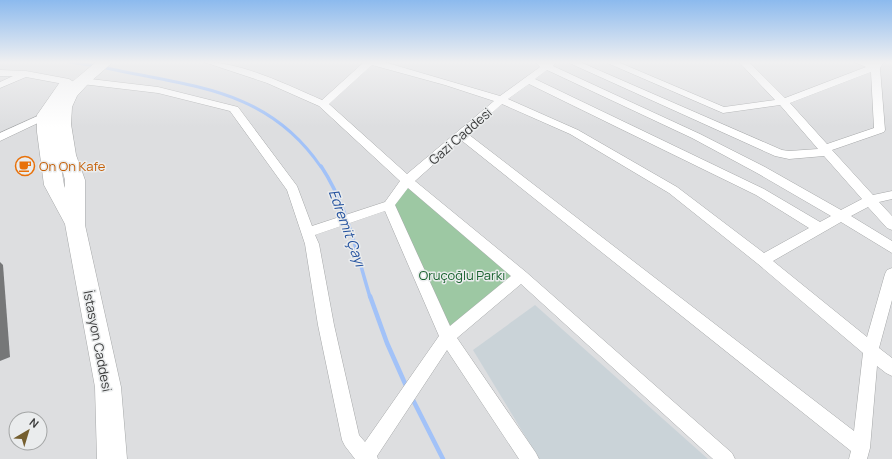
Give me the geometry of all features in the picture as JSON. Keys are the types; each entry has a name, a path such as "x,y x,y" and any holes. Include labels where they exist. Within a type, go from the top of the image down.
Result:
{"main road":[{"path":"45,115 60,90 70,83"},
{"name":"İstasyon Caddesi","path":"76,83 64,107 62,124 75,180 75,225 108,387 112,459"},
{"name":"İstasyon Caddesi","path":"45,115 54,185 75,225"}],"street":[{"path":"122,83 158,90 234,108 293,189 312,244 326,325 351,440 368,454 447,337 521,276"},
{"path":"276,83 323,104 407,181 521,276 726,459"},
{"path":"323,104 347,83"},
{"path":"449,83 501,100 574,132 673,190 763,260 892,368"},
{"name":"Gazi Caddesi","path":"389,205 407,181 501,100 523,83"},
{"path":"535,83 760,192 820,228"},
{"path":"586,83 696,136 761,170 841,216 892,248"},
{"path":"619,83 779,154 789,155 826,150 880,130 879,83"},
{"path":"660,83 723,110 783,102 831,83"},
{"path":"764,83 783,102 892,225"},
{"path":"0,137 64,107"},
{"path":"462,135 860,454"},
{"path":"763,260 870,200 892,194"},
{"path":"308,232 389,205 447,337 530,459"},
{"path":"860,454 871,350 892,274"}],"shaded area":[{"path":"535,305 708,459 539,459 473,350"}],"green space":[{"name":"Oruçoğlu Parkı","path":"407,181 521,276 447,337 389,205"}],"waterway":[{"name":"Edremit Çayı","path":"182,83 223,94 250,105 276,120 299,140 321,167"},
{"name":"Edremit Çayı","path":"321,166 338,197 345,214 370,297"},
{"name":"Edremit Çayı","path":"370,296 387,343 407,388"},
{"name":"Edremit Çayı","path":"412,398 443,459"}],"place":[{"name":"On On Kafe","path":"25,166"}]}
